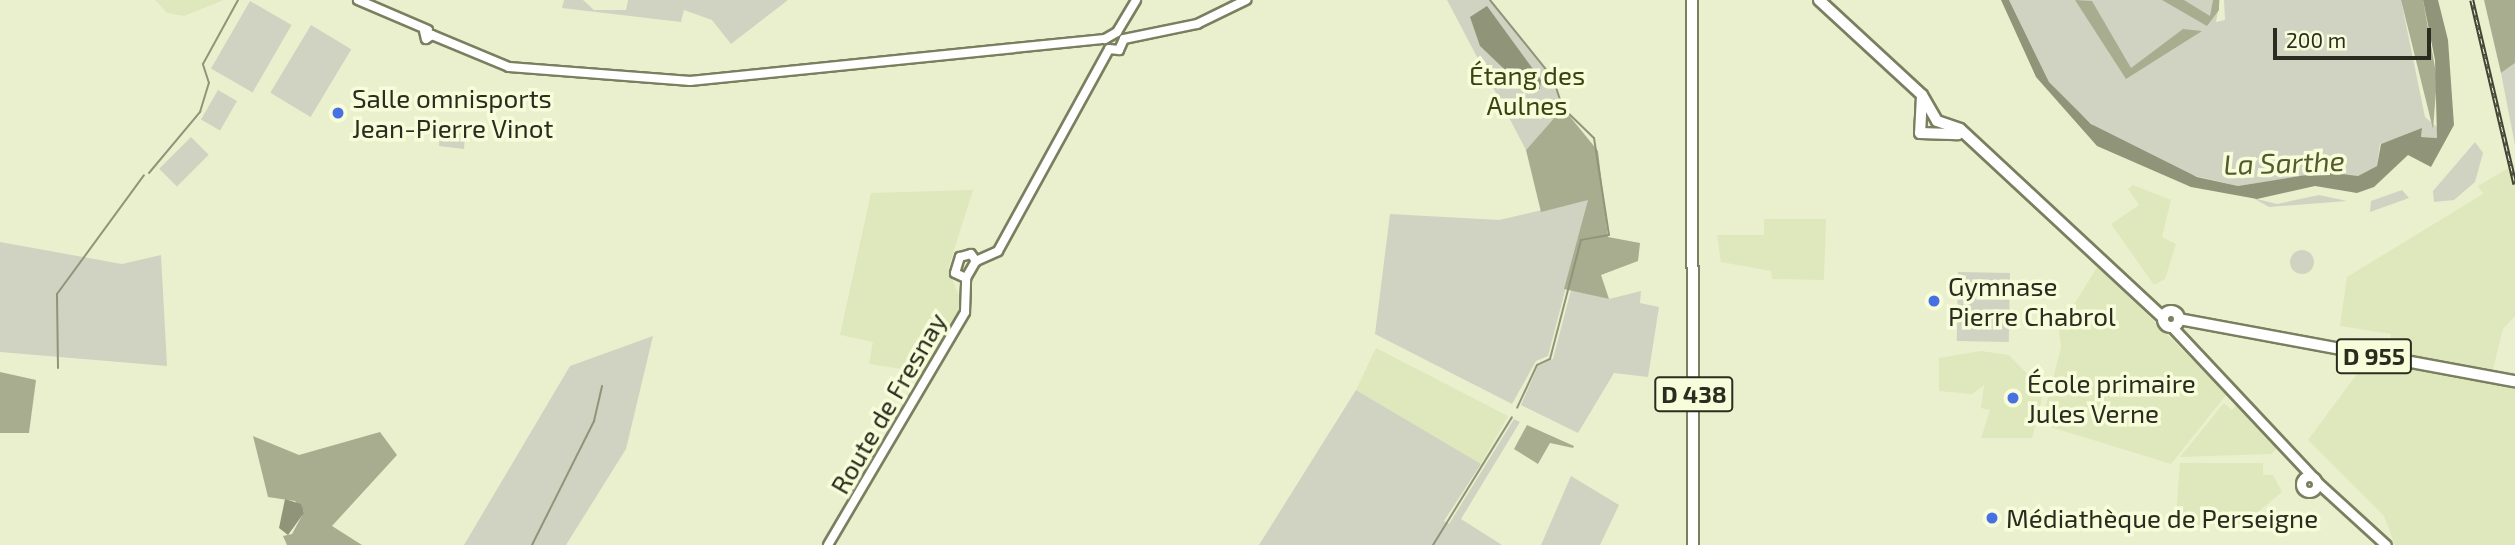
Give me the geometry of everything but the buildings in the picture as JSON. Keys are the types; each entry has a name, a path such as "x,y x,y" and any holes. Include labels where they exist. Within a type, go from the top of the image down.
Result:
{"main road":[{"name":"D 438","path":"1693,545 1694,0"},
{"path":"1819,0 1922,95 1931,121 1965,135 2162,317 2171,311 2176,323 2296,458 2312,481 2334,495 2386,545"},
{"name":"D 955","path":"2176,323 2515,381"}],"street":[{"path":"358,0 509,67 690,81 1105,39 1117,32 1136,0"},
{"path":"1124,39 1197,24 1246,0"},
{"path":"1117,32 1124,39"},
{"path":"1105,39 1109,49"},
{"path":"1109,49 1119,50 1124,39"},
{"path":"966,278 976,261 998,251 1109,49"},
{"name":"Route de Fresnay","path":"828,545 965,312 966,278 955,273 960,257 971,254 976,261"}],"shaded area":[{"path":"155,0 224,0 184,16 167,13"},
{"path":"2001,0 2009,0 2049,82 2091,124 2197,177 2238,186 2325,172 2358,176 2377,166 2381,144 2422,128 2421,137 2437,138 2435,60 2423,0 2438,0 2448,40 2454,125 2431,167 2408,155 2374,187 2357,193 2315,186 2257,199 2191,187 2097,146 2036,77"},
{"path":"2075,0 2092,1 2131,68 2183,29 2202,31 2126,79"},
{"path":"2162,0 2184,0 2210,16 2213,0 2219,0 2219,10 2207,26"},
{"path":"2401,0 2423,0 2437,79 2433,129"},
{"path":"2484,0 2515,0 2515,63 2501,73"},
{"name":"Étang des Aulnes","path":"1487,6 1541,80 1540,89 1522,86 1480,46 1470,17"},
{"path":"1563,108 1598,151 1608,237 1640,243 1638,261 1601,275 1609,299 1564,289 1588,200 1541,212 1526,150"},
{"path":"2515,164 2515,316 2503,329 2493,369 2515,373 2515,545 2395,545 2384,516 2308,440 2365,363 2386,366 2391,334 2340,326 2347,277 2483,194 2478,186"},
{"path":"2133,185 2171,200 2162,237 2176,244 2165,279 2154,285 2111,224 2139,205 2128,189"},
{"path":"973,190 948,269 963,306 928,373 869,364 873,342 840,335 871,193"},
{"path":"1764,219 1826,219 1824,280 1772,279 1771,271 1721,262 1717,235 1764,235"},
{"path":"2098,266 2227,394 2171,464 2041,424 2061,348 2059,328"},
{"path":"1376,348 1508,416 1481,464 1356,390"},
{"name":"École primaire Jules Verne","path":"1981,351 2009,355 2044,391 2032,438 1981,438 1990,410 1981,408 1984,385 1972,394 1939,391 1939,358"},
{"path":"0,372 36,380 29,433 0,433"},
{"path":"2224,403 2232,410 2237,405 2278,448 2271,454 2180,457"},
{"path":"1527,425 1574,446 1573,448 1550,443 1538,464 1514,449"},
{"path":"380,432 397,455 332,526 362,545 287,545 283,536 292,534 304,512 295,501 268,497 253,436 299,455"},
{"path":"2180,463 2263,463 2263,475 2273,475 2282,492 2242,525 2188,525 2176,517"},
{"path":"285,499 301,504 304,513 288,535 279,528"}],"green space":[{"path":"564,0 583,0 594,10 626,10 628,0 788,0 731,44 712,20 684,10 681,22 562,8"},
{"name":"Étang des Aulnes","path":"1447,0 1490,0 1553,78 1563,108 1526,150"},
{"path":"2009,0 2220,0 2216,22 2225,20 2224,0 2401,0 2425,117 2437,127 2437,138 2421,137 2422,130 2380,144 2377,166 2358,176 2315,174 2238,186 2187,174 2107,137 2076,110 2049,82"},
{"path":"250,1 292,25 253,93 211,69"},
{"path":"311,25 351,49 311,117 270,93"},
{"path":"2515,63 2515,145 2501,73"},
{"path":"218,90 237,101 220,130 201,119"},
{"path":"440,123 465,135 464,149 439,146"},
{"path":"191,137 209,155 177,186 159,169"},
{"path":"2475,142 2483,153 2475,182 2454,200 2434,202 2433,191"},
{"path":"2402,190 2409,198 2370,212 2371,201"},
{"path":"2319,195 2347,201 2269,207 2253,198 2277,204"},
{"path":"1589,199 1548,356 1536,361 1512,404 1375,334 1390,214 1499,220"},
{"path":"0,242 122,264 161,255 167,366 0,352"},
{"path":"2302,250 2313,257 2314,262 2307,273 2302,274 2291,267 2290,262 2297,251"},
{"path":"1958,272 2010,273 2009,342 1957,341"},
{"path":"1571,290 1609,299 1641,291 1640,303 1659,307 1648,377 1614,373 1578,433 1521,405 1538,366 1553,359"},
{"path":"653,336 626,449 566,545 464,545 570,366"},
{"path":"1356,390 1481,464 1444,521 1449,524 1514,419 1520,422 1461,519 1502,545 1259,545"},
{"path":"1571,476 1619,505 1600,545 1541,545"}],"waterway":[{"path":"149,173 200,112 209,83 203,64 238,0"},
{"path":"1490,0 1553,78 1563,108 1594,138 1609,235 1581,240 1550,359 1537,365 1517,408"},
{"path":"58,368 57,294 144,175"},
{"path":"532,545 594,421 602,386"},
{"path":"1433,545 1512,417"}],"railway":[{"path":"2472,0 2515,184"}],"place":[{"name":"Salle omnisports Jean-Pierre Vinot","path":"338,113"},
{"name":"Gymnase Pierre Chabrol","path":"1934,301"},
{"name":"École primaire Jules Verne","path":"2013,398"},
{"name":"Médiathèque de Perseigne","path":"1992,518"}],"water label":[{"name":"La Sarthe","path":"2284,162"}]}
